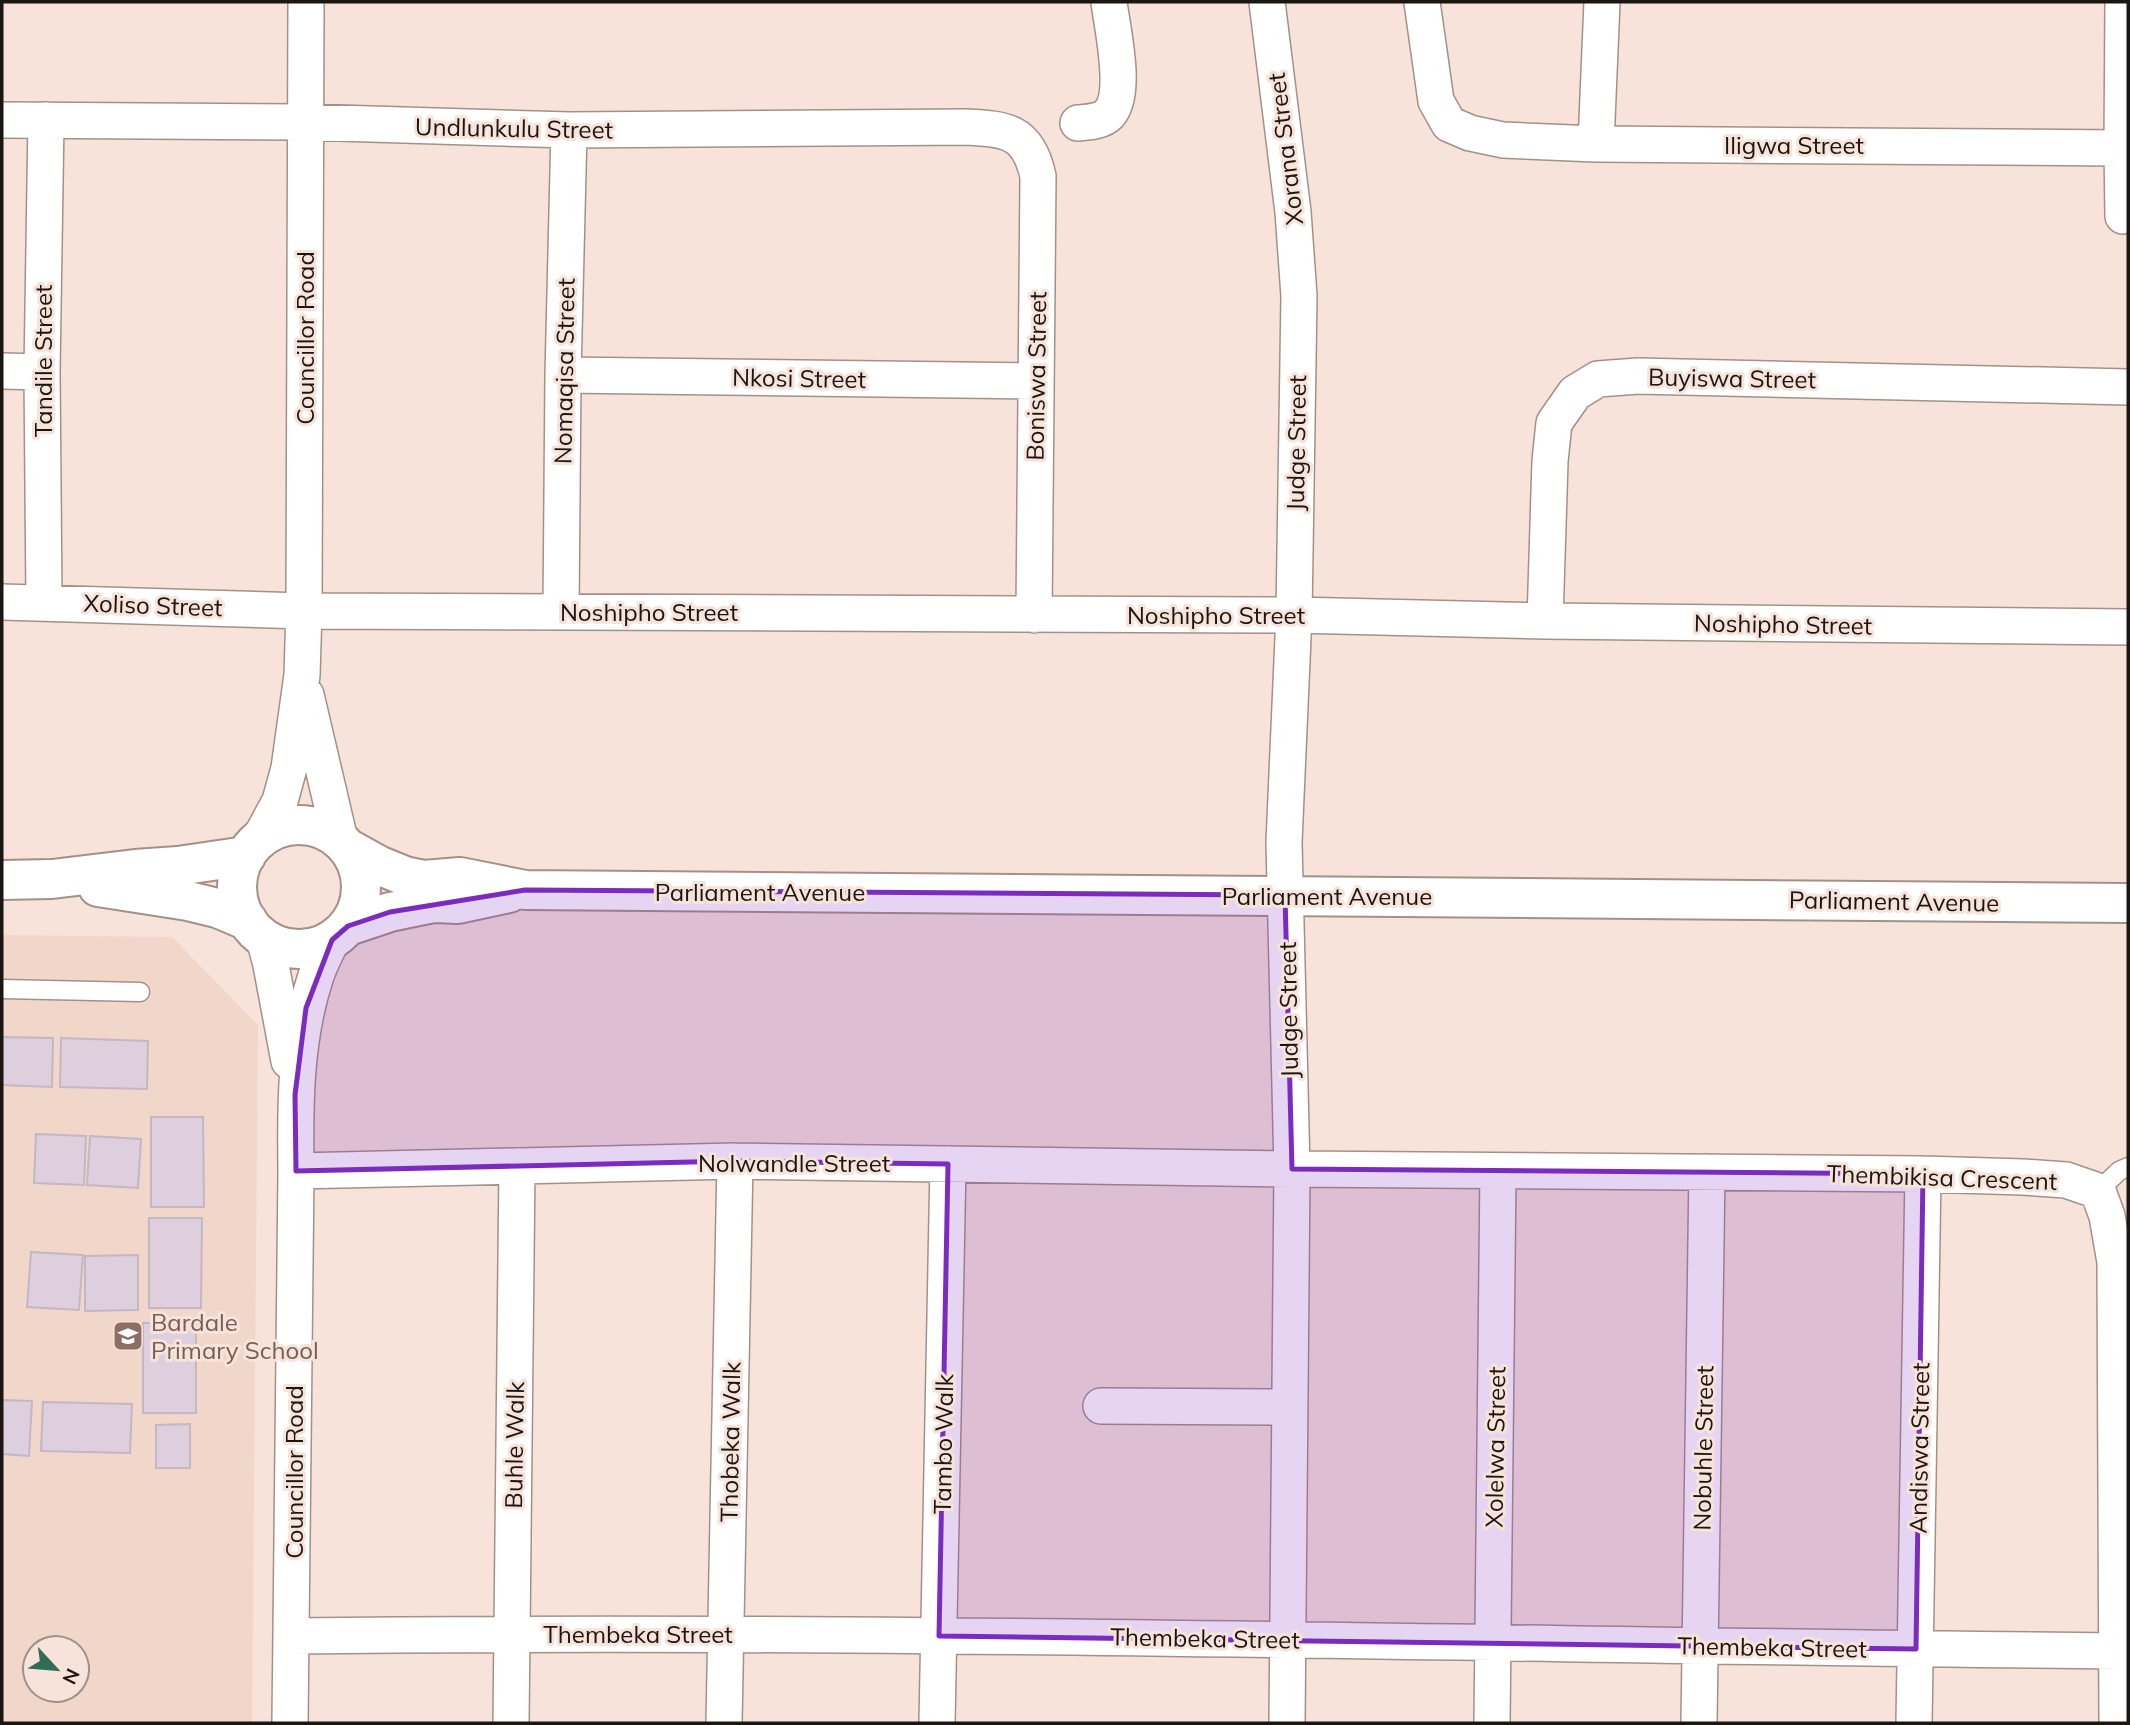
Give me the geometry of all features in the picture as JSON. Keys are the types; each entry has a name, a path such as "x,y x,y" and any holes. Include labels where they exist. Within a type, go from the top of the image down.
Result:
{"street":[{"name":"Councillor Road","path":"253,848 280,800 289,768 302,675 306,2"},
{"path":"1078,123 1099,120 1109,114 1117,97 1118,71 1109,2"},
{"name":"Xorana Street","path":"1267,2 1293,212 1299,296"},
{"name":"Iligwa Street","path":"1422,2 1436,101 1449,124 1470,133 1503,140 1596,144 2122,148"},
{"path":"1596,144 1602,2"},
{"path":"2123,2 2123,216"},
{"name":"Undlunkulu Street","path":"2,120 305,122 569,131 966,127 990,128 1010,133 1023,142"},
{"name":"Tandile Street","path":"44,601 42,372 46,120"},
{"name":"Nomaqisa Street","path":"561,612 569,131"},
{"name":"Boniswa Street","path":"1023,142 1034,156 1038,176 1034,615"},
{"name":"Judge Street","path":"1287,1723 1292,1169 1283,842 1294,615 1299,296"},
{"path":"2,371 42,372"},
{"name":"Nkosi Street","path":"563,375 1036,381"},
{"name":"Buyiswa Street","path":"1545,621 1550,461 1554,423 1575,393 1598,379 1638,376 2128,387"},
{"name":"Xoliso Street","path":"2,602 44,601 304,611"},
{"name":"Noshipho Street","path":"304,611 1294,615 1545,621 2128,627"},
{"name":"Councillor Road","path":"302,675 344,845"},
{"path":"51,879 216,908 280,946 297,949 316,947 340,933 358,908 361,888 358,868 344,845 325,831 308,825 274,830 253,848 239,872 238,889 241,906 256,930"},
{"name":"Parliament Avenue","path":"344,845 378,865 405,876 424,880 460,877 525,890 2128,904"},
{"path":"2,880 51,879 178,866 253,848"},
{"name":"Parliament Avenue","path":"340,933 390,912 434,903 458,904 525,890"},
{"name":"Councillor Road","path":"256,930 271,965 295,1096"},
{"name":"Councillor Road","path":"290,1723 295,1096 306,1008 316,976 340,933"},
{"name":"Nolwandle Street","path":"296,1171 735,1161 1292,1169"},
{"name":"Thobeka Walk","path":"724,1723 735,1161"},
{"name":"Tambo Walk","path":"937,1723 948,1164"},
{"name":"Buhle Walk","path":"511,1723 517,1166"},
{"name":"Thembikisa Crescent","path":"1292,1169 1923,1174 2066,1180 2098,1191"},
{"name":"Xolelwa Street","path":"1492,1723 1498,1171"},
{"name":"Nobuhle Street","path":"1699,1723 1707,1172"},
{"name":"Andiswa Street","path":"1914,1723 1923,1174"},
{"path":"2098,1191 2107,1216 2115,1262 2117,1723"},
{"path":"1101,1406 1290,1407"},
{"name":"Thembeka Street","path":"292,1636 512,1633 1287,1638 1700,1647 2117,1651"}],"lane":[{"path":"2,989 140,992"},
{"path":"2098,1191 2119,1171 2128,1167"}],"highlighted area":[{"path":"525,890 1285,895 1292,1169 1923,1174 1916,1649 939,1636 948,1164 735,1161 296,1171 295,1095 306,1008 332,940 348,926 390,912"}],"shaded area":[{"name":"Bardale Primary School","path":"2,935 172,937 258,1025 252,1723 2,1723"}],"building":[{"path":"2,1037 53,1038 52,1087 2,1085"},
{"path":"61,1038 148,1041 147,1089 60,1087"},
{"path":"151,1117 203,1117 204,1207 151,1207"},
{"path":"36,1134 86,1136 84,1185 34,1183"},
{"path":"90,1136 141,1139 138,1188 87,1185"},
{"path":"149,1218 202,1218 201,1308 149,1308"},
{"path":"31,1252 83,1255 79,1310 27,1307"},
{"path":"138,1255 138,1310 85,1311 85,1256"},
{"path":"143,1323 196,1323 196,1413 143,1413"},
{"path":"2,1400 32,1401 29,1456 2,1454"},
{"path":"43,1402 132,1404 130,1453 41,1451"},
{"path":"190,1424 190,1468 156,1468 156,1425"}],"place":[{"name":"Bardale Primary School","path":"128,1336"}]}
